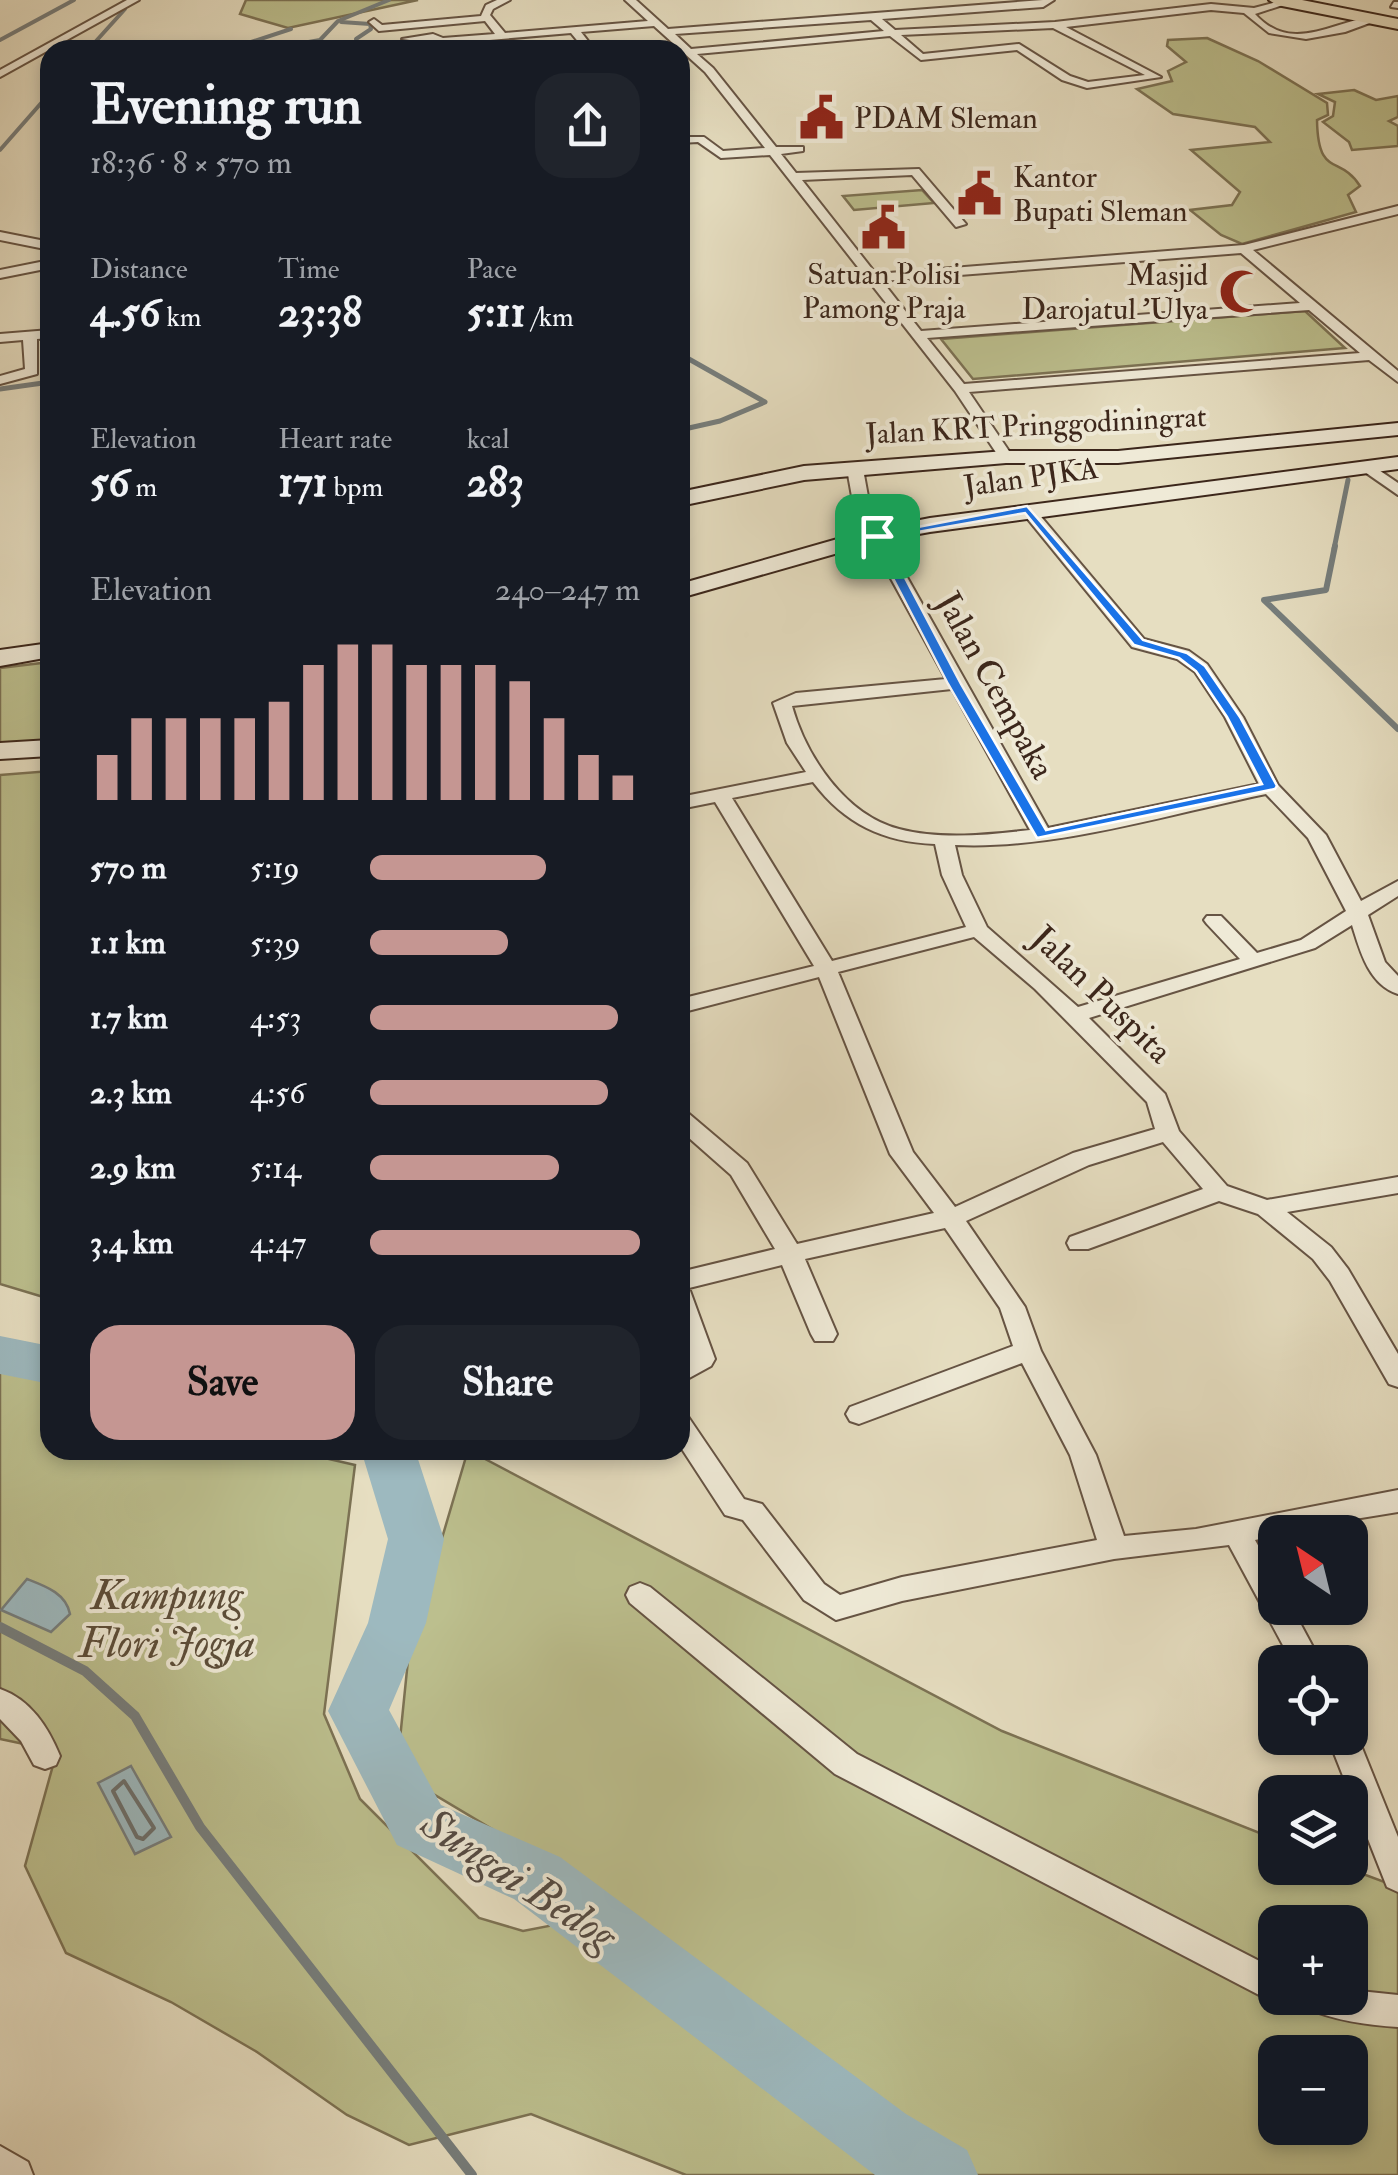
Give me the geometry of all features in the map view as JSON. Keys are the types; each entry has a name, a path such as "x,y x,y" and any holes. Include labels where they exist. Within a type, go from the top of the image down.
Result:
{"highway":[{"path":"1297,1 1397,13"},
{"path":"1297,1 1372,19 1397,13"}],"main road":[{"name":"Jalan KRT Pringgodiningrat","path":"690,497 778,477 855,469 1006,458 1118,457 1398,429"},
{"name":"Jalan PJKA","path":"690,588 877,536 1027,509 1398,463"},
{"path":"0,658 40,652"},
{"path":"0,751 40,749"}],"street":[{"path":"62,40 134,0"},
{"path":"485,18 489,7 505,0"},
{"path":"630,0 676,40"},
{"path":"891,0 907,12"},
{"path":"667,32 1043,4 1049,0"},
{"path":"690,52 953,27 1056,25 1220,6 1247,11 1272,9 1297,1"},
{"path":"849,4 860,17"},
{"path":"803,10 814,20"},
{"path":"1247,11 1256,22 1293,37 1372,19"},
{"path":"374,22 379,28 485,18"},
{"path":"485,18 502,36"},
{"path":"875,18 921,57 1023,48 1066,78 1087,85 1156,77 1056,25"},
{"path":"392,40 479,38 655,22"},
{"path":"574,30 582,40"},
{"path":"854,37 869,52"},
{"path":"0,74 40,52"},
{"path":"690,52 709,70 918,335 1006,458"},
{"path":"690,140 700,140 721,154 799,149"},
{"path":"792,177 915,171 960,224"},
{"path":"870,278 1244,249 1398,210"},
{"path":"0,236 40,244"},
{"path":"1244,249 1398,378"},
{"path":"0,274 40,266"},
{"path":"918,335 1312,306"},
{"path":"0,338 40,336"},
{"path":"0,380 32,371 30,337"},
{"path":"960,389 1372,356"},
{"path":"1367,466 1398,490"},
{"name":"Jalan Cempaka","path":"815,776 870,824 895,835 985,841 1042,835 955,684 860,504 855,469"},
{"path":"1027,509 1138,642 1183,656 1201,668 1234,717 1270,786 1316,835 1358,914 1375,964 1398,988"},
{"path":"690,801 815,776 784,713 784,700 955,684"},
{"path":"1042,835 1270,786"},
{"path":"721,795 776,892 826,969 902,1154 1012,1307 1028,1350 1082,1455 1114,1548"},
{"path":"690,1003 978,930 952,875 944,839"},
{"path":"1074,1015 1308,944 1398,886"},
{"path":"1214,920 1253,961"},
{"name":"Jalan Puspita","path":"978,930 1074,1015 1157,1099 1168,1133 1219,1192"},
{"path":"690,1126 740,1169 755,1190 790,1254 824,1334"},
{"path":"690,1279 951,1218 1081,1160 1168,1133"},
{"path":"1266,1208 1398,1186"},
{"path":"1079,1243 1219,1192 1266,1208 1322,1253 1398,1377"},
{"path":"690,1323 702,1359 690,1366"},
{"path":"859,1414 1028,1350"},
{"path":"690,1440 734,1507 752,1512 814,1592 836,1608 902,1589 1114,1548 1196,1540 1398,1501"},
{"path":"1236,1531 1258,1572"},
{"path":"640,1595 846,1764 1258,1977"},
{"path":"0,1702 20,1716 36,1735 45,1756"},
{"path":"1349,1755 1398,1877"},
{"path":"1368,2009 1398,2012"},
{"path":"0,2164 15,2175"}],"green space":[{"path":"246,0 418,0 288,28 240,14"},
{"path":"1207,38 1258,61 1327,103 1328,115 1317,120 1321,151 1360,186 1348,195 1356,212 1242,244 1221,235 1190,210 1232,205 1240,192 1191,150 1270,142 1255,127 1173,114 1137,89 1172,81 1168,71 1186,62 1167,46 1168,40"},
{"path":"1354,90 1376,100 1398,96 1398,117 1389,121 1398,126 1398,146 1352,150 1349,142 1323,122 1333,116 1335,102 1318,94"},
{"path":"922,190 934,203 854,210 843,196"},
{"path":"1305,311 1345,348 973,379 941,339"},
{"path":"40,663 40,742 0,743 0,668"},
{"path":"40,772 40,1296 0,1284 0,775"},
{"name":"Kampung Flori Jogja","path":"0,1368 40,1380 40,1460 333,1460 355,1465 324,1714 360,1799 479,1918 523,1931 549,1926 574,1878 430,1792 400,1739 409,1650 465,1460 487,1460 1002,1731 1258,1832 1258,1885 1368,1885 1368,1876 1398,1887 1398,2175 686,2175 531,2114 409,2145 347,2115 257,2052 171,2002 66,1953 25,1866 57,1751 0,1739"}],"water":[{"path":"27,1579 54,1591 68,1607 70,1614 51,1632 1,1610"},
{"path":"131,1766 171,1837 135,1854 98,1783"}],"waterway":[{"path":"0,40 74,0"},
{"path":"320,40 338,21 389,0"},
{"path":"97,40 125,9"},
{"path":"341,22 370,24 371,29 356,40"},
{"path":"257,40 291,29"},
{"path":"0,150 40,104"},
{"path":"690,360 765,402 720,421 690,428"},
{"path":"0,389 40,383"},
{"path":"1334,549 1348,480"},
{"path":"1335,546 1326,590 1264,600 1398,729"},
{"name":"Sungai Bedog","path":"0,1355 40,1363"},
{"name":"Sungai Bedog","path":"391,1460 416,1539 397,1623 358,1711 419,1825 537,1878 881,2139 942,2175"},
{"path":"0,1627 85,1671 135,1716 200,1827 472,2175"}],"place":[{"name":"PDAM Sleman","path":"821,118"},
{"name":"Kantor Bupati Sleman","path":"980,194"},
{"name":"Satuan Polisi Pamong Praja","path":"884,227"},
{"name":"Masjid Darojatul 'Ulya","path":"1241,292"}],"route":[{"path":"1027,509 1138,642 1189,658 1201,668 1234,717 1270,786 1042,835 955,684 877,536 1027,509"}]}
